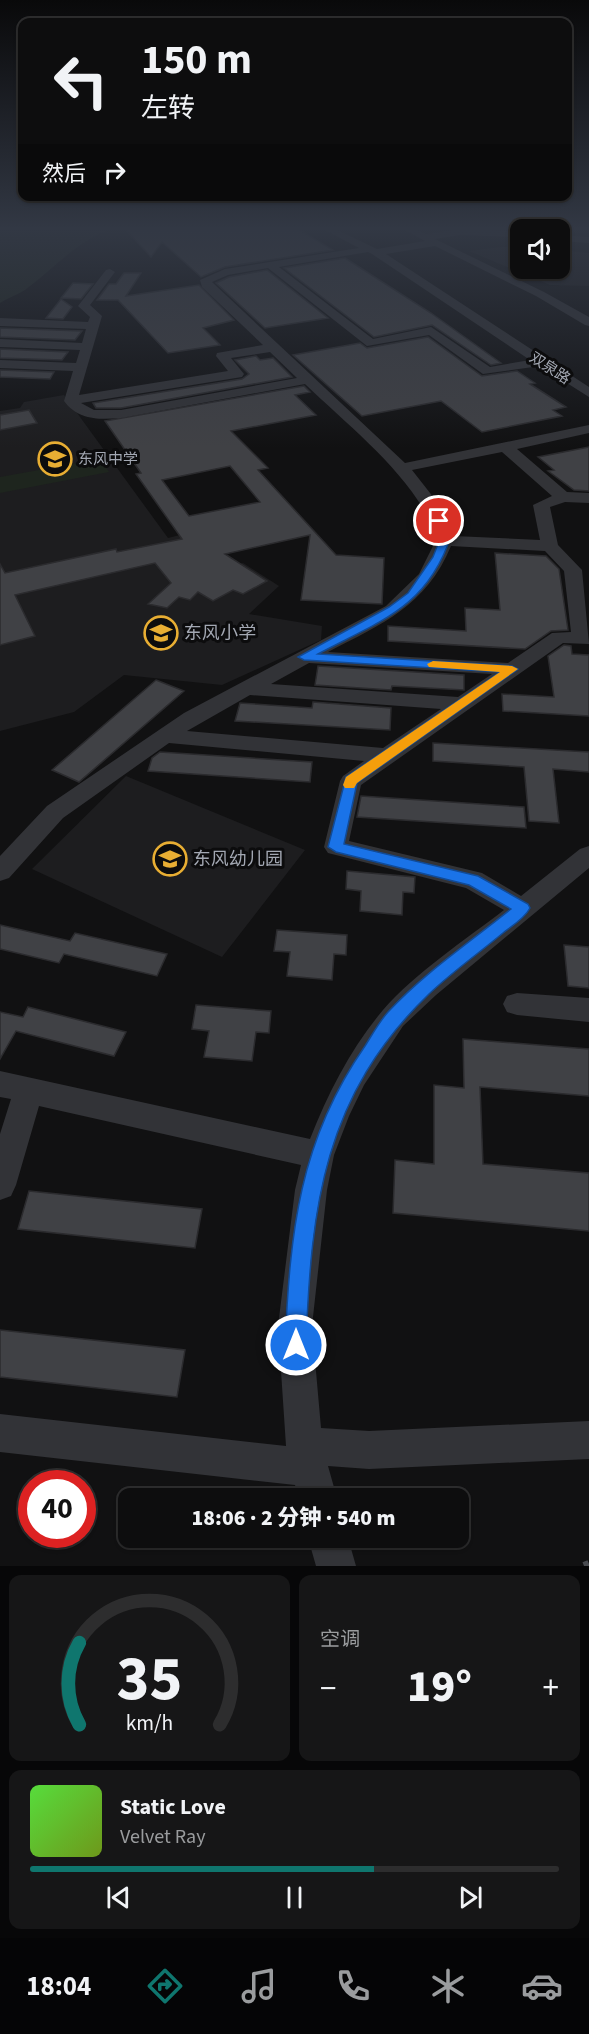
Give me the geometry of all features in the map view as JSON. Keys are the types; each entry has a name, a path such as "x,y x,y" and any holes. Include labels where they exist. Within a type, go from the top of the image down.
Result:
{"street":[{"path":"87,302 84,306 95,321"},
{"path":"0,872 55,812 191,718 393,610 412,596 429,574 446,536 433,507 402,468 223,302"},
{"path":"318,302 371,343 431,331 488,371 541,362"},
{"name":"双泉路","path":"450,302 589,393"},
{"path":"551,302 589,322"},
{"path":"70,401 95,321"},
{"path":"0,322 95,321"},
{"path":"0,343 87,347"},
{"path":"70,401 237,374 222,356 271,348"},
{"path":"0,364 81,367"},
{"path":"70,401 78,410 98,416 121,414 306,380"},
{"path":"402,468 589,429"},
{"path":"505,446 563,497"},
{"path":"522,908 473,880 336,847 351,781 559,637 585,638 573,570 550,546 541,505 563,497 589,498"},
{"path":"444,541 550,546"},
{"path":"304,657 512,669"},
{"path":"245,688 462,704"},
{"path":"165,736 387,756"},
{"path":"310,1470 295,1326 310,1190 319,1155 334,1113 354,1076 393,1018 426,987 589,855"},
{"path":"517,1004 589,1010"},
{"path":"0,1185 14,1088 319,1155"},
{"path":"0,1433 310,1470 369,1450 589,1440"},
{"path":"331,1548 336,1566"}],"shaded area":[{"name":"东风小学","path":"64,395 168,538 192,532 220,568 243,563 279,586 249,614 322,626 321,640 222,685 124,675 74,712 0,731 0,411 20,408 24,402"},
{"path":"100,459 109,472 0,493 0,477"},
{"name":"东风幼儿园","path":"126,776 305,850 222,957 32,869"}],"building":[{"path":"59,302 65,302 72,307 63,319 46,318"},
{"path":"120,302 216,302 234,320 203,328 220,345 168,353"},
{"path":"237,302 308,302 328,318 265,328"},
{"path":"328,302 414,302 501,363 491,365 432,325 374,337"},
{"path":"0,328 82,331 75,340 0,337"},
{"path":"428,337 482,376 517,371 535,383 530,384 566,407 553,410 562,416 482,432 441,401 362,416 293,355 360,343 367,348"},
{"path":"0,349 68,352 62,360 0,358"},
{"path":"256,356 260,360 273,358 292,377 121,408 96,408 93,403 242,379 249,374 235,360"},
{"path":"0,370 54,372 50,379 0,377"},
{"path":"304,386 310,392 295,395 316,415 231,431 268,468 258,470 336,555 384,558 382,604 301,600 310,535 225,554 267,581 243,594 233,590 213,601 198,592 190,600 179,597 167,608 148,604 171,583 155,563 15,595 35,636 0,645 0,564 5,573 116,549 117,552 182,539 136,474 141,473 105,421","holes":["230,466 260,502 189,516 162,480"]},
{"path":"29,410 37,423 0,430 0,415"},
{"path":"589,447 589,491 574,490 548,471 554,470 538,457"},
{"path":"495,553 546,556 559,569 568,630 551,631 525,649 388,641 388,626 466,631 465,608 500,610"},
{"path":"564,645 571,646 572,654 589,655 589,716 503,711 502,694 554,697 548,656"},
{"path":"318,666 464,675 464,690 392,686 391,690 315,685"},
{"path":"156,680 184,691 79,782 52,770"},
{"path":"313,702 391,708 390,730 235,721 240,703 312,708"},
{"path":"433,743 589,752 589,772 553,769 559,823 529,821 524,767 433,761"},
{"path":"160,752 312,762 310,782 148,771 152,758"},
{"path":"361,796 524,807 526,828 357,817"},
{"path":"347,871 415,877 414,893 403,892 402,915 360,911 361,891 346,889"},
{"path":"0,925 70,941 75,933 167,954 157,976 64,954 59,963 0,949"},
{"path":"277,930 347,935 346,955 334,954 332,980 287,976 290,952 274,951"},
{"path":"564,945 589,947 589,988 568,986"},
{"path":"196,1005 271,1011 269,1033 256,1032 252,1061 204,1057 209,1031 192,1029"},
{"path":"28,1007 126,1032 114,1056 16,1031 0,1059 0,1012 23,1017"},
{"path":"463,1039 589,1049 589,1096 480,1087 483,1164 589,1173 589,1231 393,1213 395,1160 434,1164 434,1085 464,1088"},
{"path":"29,1191 202,1209 195,1248 18,1229"},
{"path":"0,1330 185,1350 177,1397 0,1377"}],"railway":[{"path":"584,1566 589,1564"}],"slow traffic":[{"path":"350,785 351,781 512,669 433,664"}],"place":[{"name":"东风中学","path":"55,459"},
{"name":"东风小学","path":"161,633"},
{"name":"东风幼儿园","path":"170,859"}],"route":[{"path":"296,1345 298,1290 310,1190 319,1155 334,1113 354,1076 393,1018 460,958 522,908 473,880 336,847 351,781 512,669 304,657 393,610 412,596 439,557 446,536 439,521"}]}
